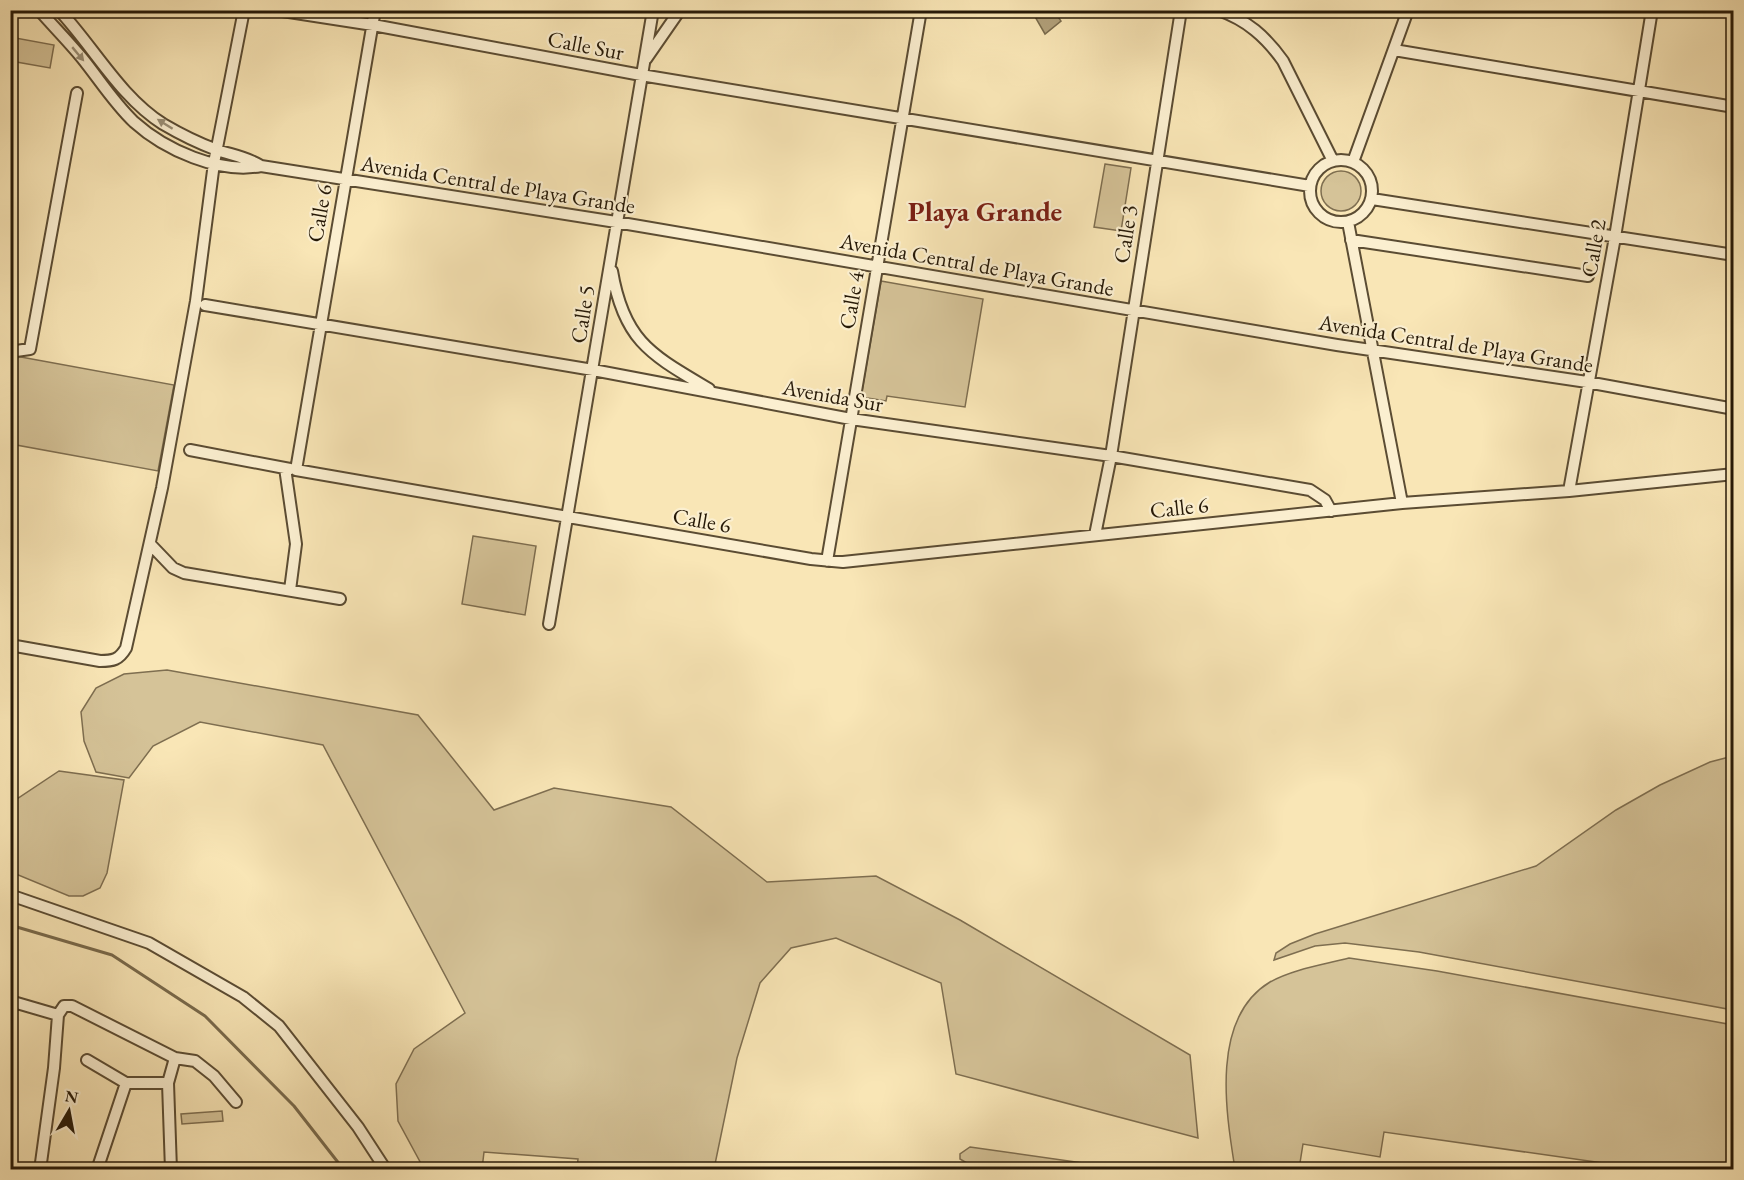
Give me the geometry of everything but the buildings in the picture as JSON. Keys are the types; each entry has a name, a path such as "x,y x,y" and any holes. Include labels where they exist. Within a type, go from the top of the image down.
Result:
{"street":[{"path":"39,10 134,121 179,151 214,163 246,169 261,166"},
{"name":"Avenida Central de Playa Grande","path":"59,10 139,103 161,122 217,150 251,159 261,166 616,222 1371,349 1587,382 1734,409"},
{"path":"10,645 100,661 112,661 120,657 126,648 150,544 196,301 214,163 244,10"},
{"name":"Calle Sur","path":"276,10 373,25 641,75 1310,186"},
{"name":"Calle 6","path":"375,10 320,327 290,469 843,562 1402,503 1569,491 1734,474"},
{"name":"Calle 5","path":"549,624 653,10"},
{"path":"643,63 680,10"},
{"name":"Calle 4","path":"827,561 921,10"},
{"name":"Calle 3","path":"1095,535 1111,456 1132,310 1181,10"},
{"path":"1218,10 1244,21 1272,46 1283,61 1333,161"},
{"path":"1353,162 1408,10"},
{"name":"Calle 2","path":"1569,491 1615,237 1652,10"},
{"path":"1394,50 1734,107"},
{"path":"10,356 16,351 30,349 77,93"},
{"path":"1734,149 1734,156"},
{"path":"231,166 234,154"},
{"path":"1333,161 1353,162 1369,177 1372,199 1367,210 1359,218 1347,222 1327,220 1313,206 1310,186 1317,170 1333,161"},
{"path":"1372,199 1734,255"},
{"path":"1347,222 1402,503"},
{"path":"1351,240 1588,276"},
{"path":"610,262 616,298 645,348 717,394"},
{"name":"Avenida Sur","path":"205,305 320,327 593,370 851,418 1111,456 1310,490 1324,500 1331,511"},
{"path":"190,450 290,469 296,544 290,590"},
{"path":"150,544 173,568 184,573 340,599"},
{"path":"10,895 149,943 220,983 262,1011 279,1026 321,1078 386,1170"},
{"path":"10,1014 12,1001 58,1015"},
{"path":"40,1170 58,1015 64,1006 72,1006 175,1058 195,1061 213,1076 236,1102"},
{"path":"171,1170 168,1083 175,1058"},
{"path":"87,1060 126,1083 168,1083"},
{"path":"96,1170 126,1083"}],"shaded area":[{"path":"1041,10 1054,11 1061,21 1045,34 1034,15"},
{"path":"10,37 54,45 50,68 11,61"},
{"path":"1105,164 1131,168 1121,231 1094,227"},
{"path":"1341,171 1349,172 1355,177 1360,183 1360,199 1355,205 1349,210 1341,211 1333,210 1327,205 1322,199 1321,191 1322,183 1327,177 1333,172"},
{"path":"881,281 983,299 965,407 887,396 886,401 861,397"},
{"path":"10,355 174,385 158,471 11,444"},
{"path":"473,536 536,546 525,615 462,604"},
{"path":"167,670 418,715 494,810 554,788 671,807 767,882 876,876 960,920 1190,1055 1198,1138 956,1074 941,983 836,938 791,948 760,983 737,1058 714,1169 577,1169 578,1159 484,1152 482,1169 424,1169 398,1121 396,1084 414,1049 465,1013 323,745 200,722 153,746 129,778 96,772 84,741 81,712 96,688 124,674"},
{"path":"1733,756 1733,1010 1419,952 1345,943 1315,946 1274,960 1276,953 1290,944 1315,934 1536,866 1616,810 1660,785 1710,762"},
{"path":"59,771 124,780 107,873 100,888 83,896 69,896 11,872 11,803"},
{"path":"1349,958 1437,971 1733,1025 1733,1169 1645,1169 1384,1132 1380,1157 1303,1144 1299,1169 1235,1169 1226,1095 1230,1042 1238,1019 1251,998 1270,982 1298,971"},
{"path":"222,1111 223,1121 182,1124 181,1114"},
{"path":"970,1147 1125,1169 977,1169 960,1159 960,1154"}],"waterway":[{"path":"10,925 112,955 205,1016 294,1106 344,1170"}],"district":[{"name":"Playa Grande","path":"985,211"}]}
